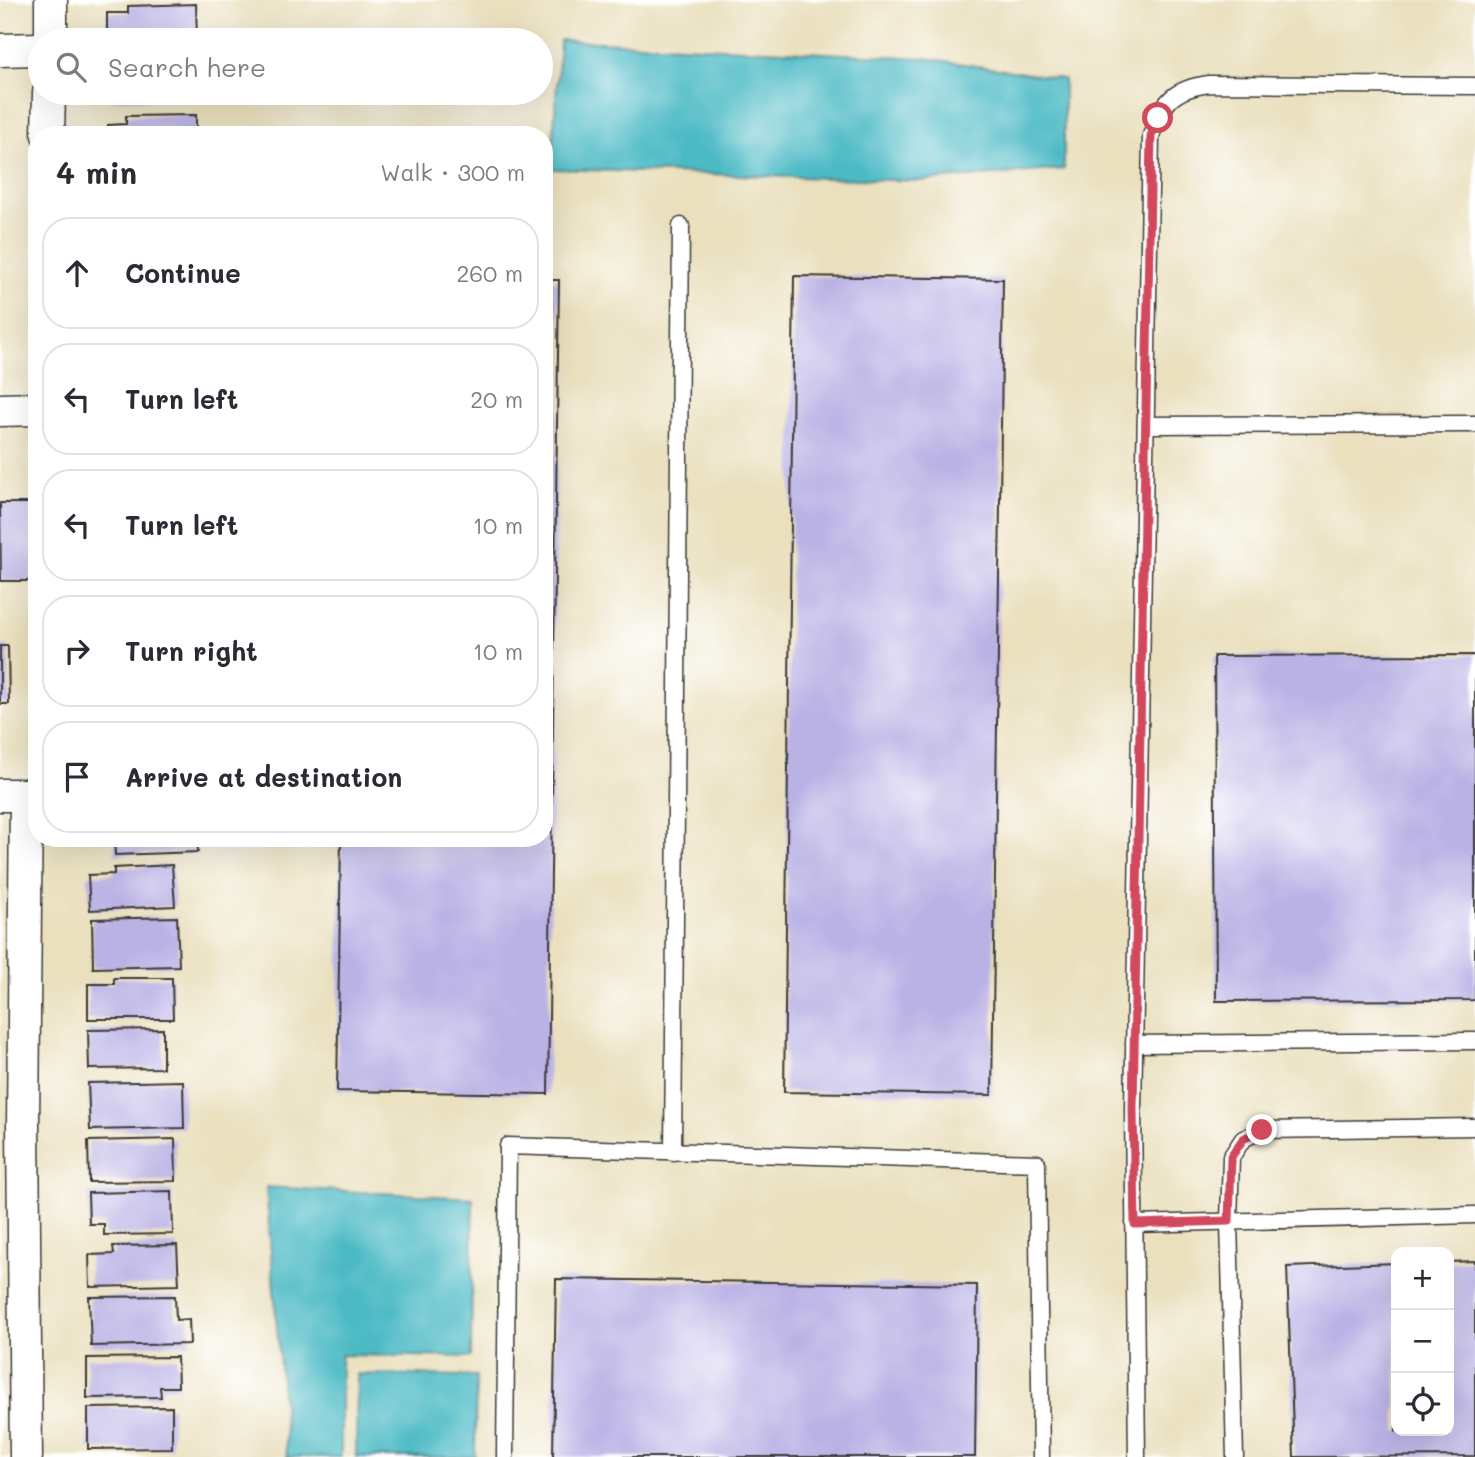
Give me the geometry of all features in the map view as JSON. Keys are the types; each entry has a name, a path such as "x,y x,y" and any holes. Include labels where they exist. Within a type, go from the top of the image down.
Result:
{"street":[{"path":"51,0 51,28"},
{"path":"0,50 28,49"},
{"path":"48,126 49,105"},
{"path":"0,410 28,409"},
{"path":"13,795 12,1125 26,1457"}],"lane":[{"path":"1138,1457 1134,1044 1151,136 1167,101 1184,88 1209,84 1475,86"},
{"path":"673,1152 681,226"},
{"path":"1146,425 1475,424"},
{"path":"1134,1044 1475,1041"},
{"path":"1235,1457 1229,1221 1231,1157 1243,1139 1262,1130 1475,1127"},
{"path":"505,1457 508,1146 1037,1163 1041,1457"},
{"path":"1135,1224 1475,1215"}],"water":[{"path":"560,40 925,58 1064,79 1064,169 920,181 553,169"},
{"path":"266,1187 473,1198 471,1357 341,1355 341,1457 287,1457"},
{"path":"357,1374 476,1376 475,1457 356,1457"}],"building":[{"path":"196,4 197,28 107,28 107,13 128,13 128,6"},
{"path":"196,115 196,126 108,126 126,124 126,116"},
{"path":"794,276 1003,279 992,1095 784,1092"},
{"path":"553,280 559,280 553,724"},
{"path":"0,503 28,503 28,581 1,581"},
{"path":"0,646 8,646 9,704 0,704"},
{"path":"1475,655 1475,1000 1216,1001 1214,656"},
{"path":"115,847 198,847 198,852 115,855"},
{"path":"341,847 551,847 548,1094 337,1091"},
{"path":"172,865 175,906 90,910 88,875 114,874 114,868"},
{"path":"177,917 179,966 93,968 92,919"},
{"path":"114,978 172,978 173,1019 88,1019 88,984 114,984"},
{"path":"163,1029 163,1068 89,1069 88,1030"},
{"path":"183,1081 184,1128 90,1130 88,1083"},
{"path":"175,1139 176,1181 89,1182 88,1141"},
{"path":"172,1191 173,1234 104,1235 104,1224 89,1224 88,1193"},
{"path":"177,1245 179,1285 90,1287 89,1255 114,1254 113,1246"},
{"path":"1475,1261 1475,1456 1294,1457 1287,1267 1391,1263 1391,1436 1454,1436 1454,1262"},
{"path":"556,1279 977,1285 975,1457 553,1457"},
{"path":"175,1296 176,1320 189,1319 190,1344 91,1346 89,1297"},
{"path":"177,1357 178,1387 160,1387 161,1397 87,1398 87,1358"},
{"path":"172,1407 172,1448 88,1449 88,1408"}],"route":[{"path":"1158,118 1151,136 1133,1109 1135,1224 1229,1221 1231,1157 1243,1139 1262,1130"}]}
